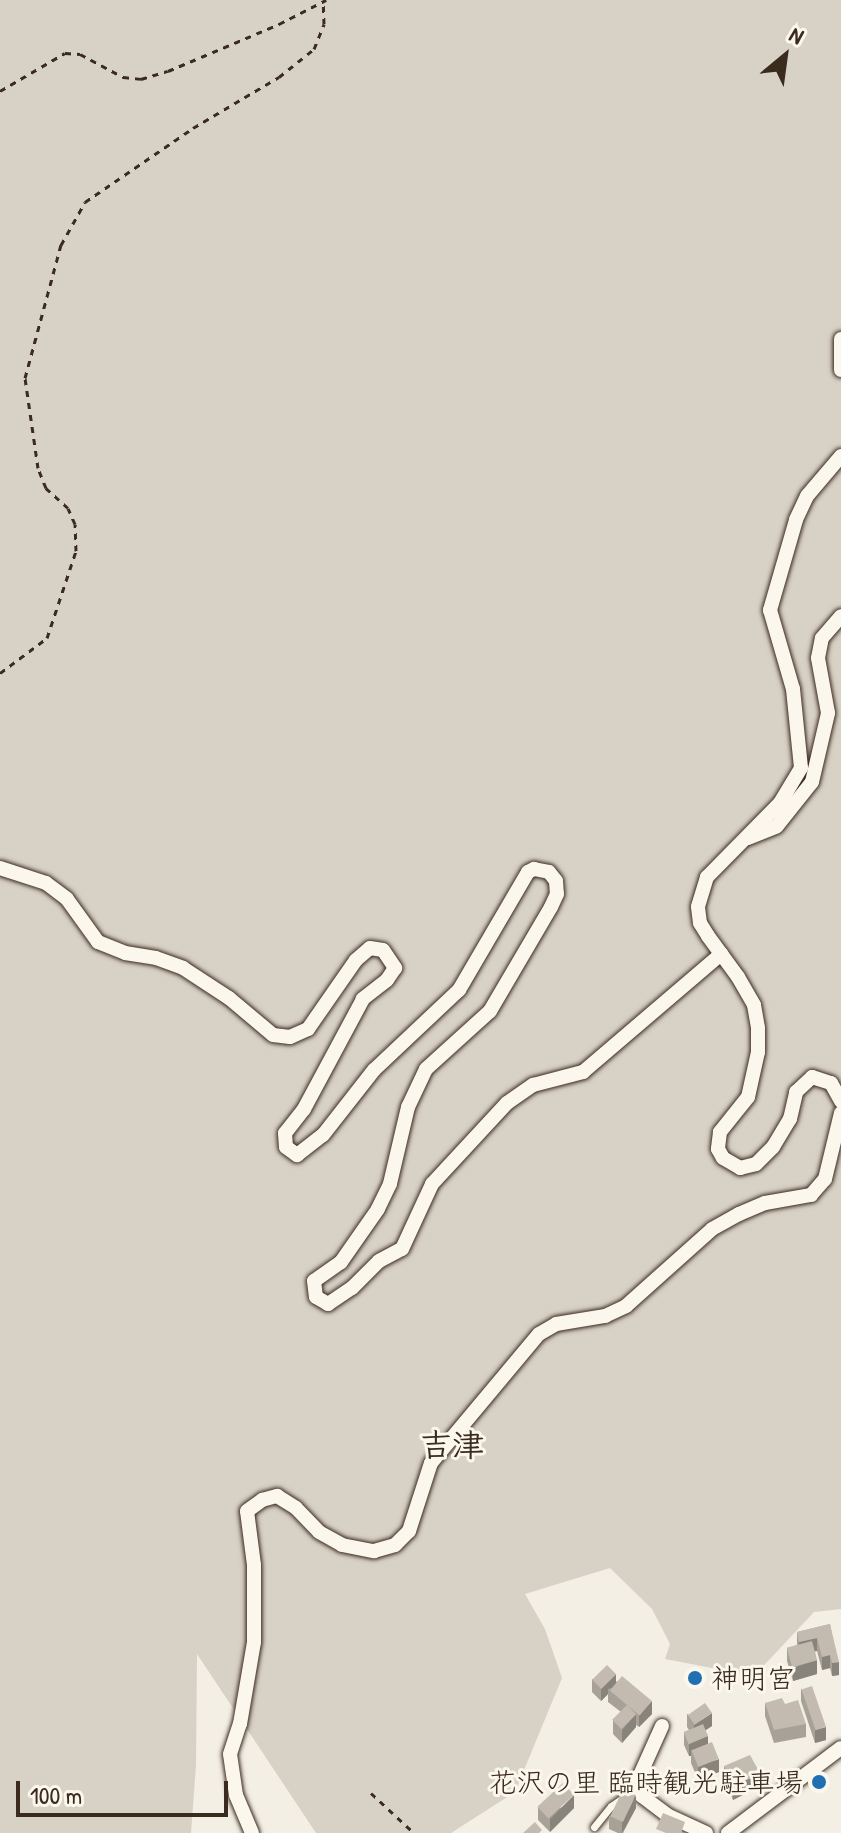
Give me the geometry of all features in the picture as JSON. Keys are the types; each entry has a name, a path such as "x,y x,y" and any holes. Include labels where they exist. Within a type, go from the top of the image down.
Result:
{"street":[{"path":"841,339 841,370"},
{"path":"841,456 807,496 796,520 770,610 793,689 801,768 780,803 707,877 698,907 700,923 754,1005 758,1040 748,1097 720,1132 718,1149 723,1158 740,1168 756,1164 779,1139 790,1119 796,1092 812,1077 831,1083 841,1101"},
{"path":"741,842 777,826 812,782 828,713 818,658 822,638 841,616"},
{"path":"0,868 46,883 67,899 98,942 125,953 156,958 183,968 229,998 273,1035 290,1037 308,1029 356,960 370,948 383,950 395,968 387,980 363,999 304,1109 285,1133 286,1147 297,1155 323,1135 374,1070 459,990 528,872 534,869 549,872 556,881 557,894 551,907 490,1011 426,1069 408,1107 390,1184 378,1209 341,1262 314,1281 316,1297 328,1304 352,1288 379,1261 402,1249 432,1184 507,1103 533,1085 583,1072 721,954"},
{"path":"252,1833 236,1795 230,1754 240,1724 254,1642 254,1565 247,1511 262,1500 277,1496 296,1508 319,1532 342,1545 374,1551 395,1545 409,1531 431,1463 539,1334 556,1324 605,1316 626,1306 712,1229 739,1214 765,1203 811,1195 825,1179 841,1113"},
{"path":"662,1726 645,1759 638,1787 642,1796 667,1815 706,1833"},
{"path":"728,1833 841,1748"}],"lane":[{"path":"594,1827 611,1806 638,1787"}],"path":[{"path":"0,91 65,53 80,54 123,77 141,79 168,71 324,1 324,24 314,49 279,77 193,128 85,202 61,245 25,378 38,468 46,488 68,508 75,524 76,551 47,638 0,673"},
{"path":"371,1793 414,1833"}],"shaded area":[{"path":"0,0 841,0 841,1609 814,1612 754,1676 665,1659 670,1644 652,1609 610,1568 525,1594 545,1629 562,1678 515,1792 451,1833 316,1833 197,1654 196,1765 191,1833 0,1833"}],"building":[{"path":"830,1624 839,1662 832,1663 830,1655 822,1657 817,1638 799,1642 797,1632"},
{"path":"812,1641 817,1660 792,1667 787,1648"},
{"path":"607,1665 616,1674 601,1689 592,1680"},
{"path":"622,1676 652,1701 640,1716 610,1691"},
{"path":"812,1686 826,1727 816,1730 802,1690"},
{"path":"782,1698 785,1704 798,1700 806,1724 774,1730 765,1703"},
{"path":"705,1703 712,1713 695,1725 688,1715"},
{"path":"627,1705 636,1714 621,1729 612,1720"},
{"path":"703,1724 708,1736 689,1744 684,1732"},
{"path":"712,1742 719,1759 698,1767 692,1750"},
{"path":"750,1755 760,1773 733,1787 724,1766"},
{"path":"563,1783 574,1795 548,1819 537,1807"},
{"path":"623,1789 636,1795 623,1822 610,1816"},
{"path":"663,1813 685,1822 681,1833 656,1829"},
{"path":"535,1822 542,1830 539,1833 523,1833"}],"place":[{"name":"神明宮","path":"695,1678"},
{"name":"花沢の里 臨時観光駐車場","path":"819,1782"}],"district":[{"name":"吉津","path":"452,1445"}]}
